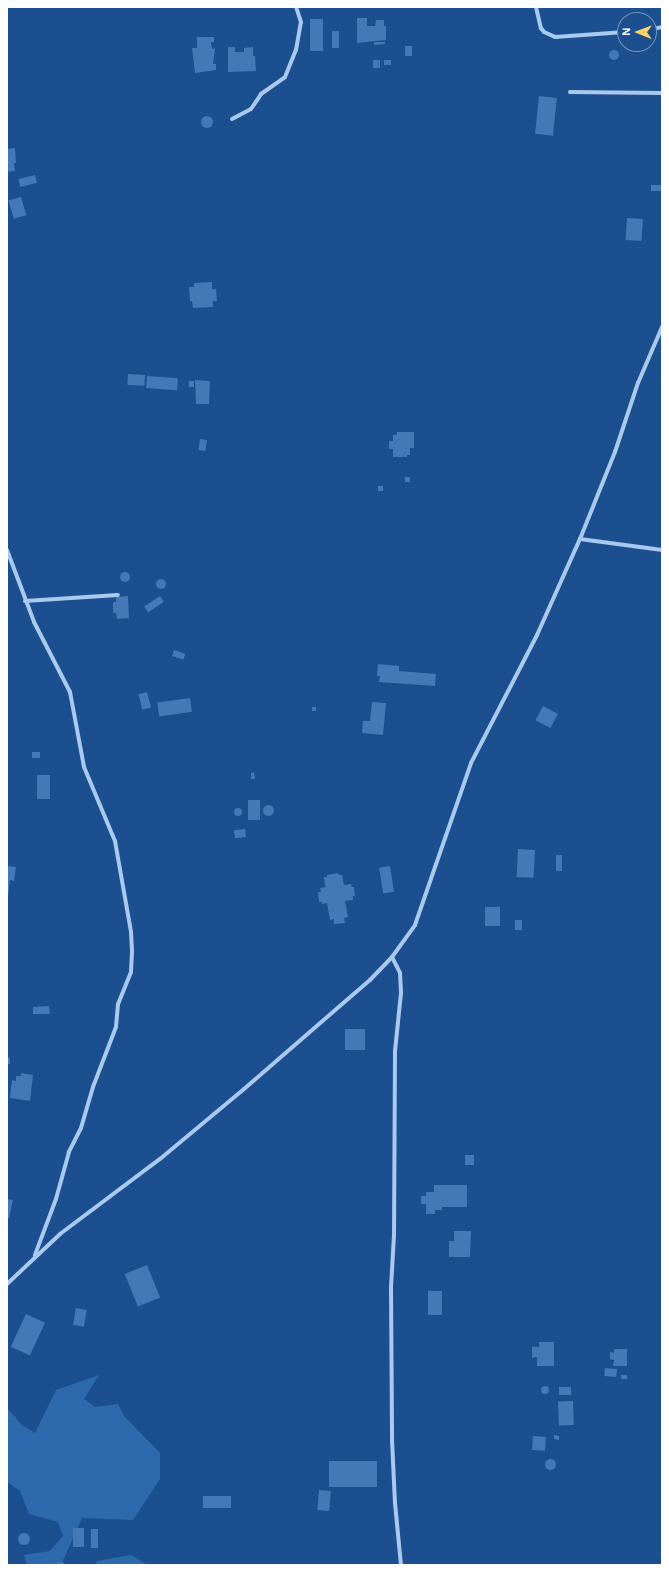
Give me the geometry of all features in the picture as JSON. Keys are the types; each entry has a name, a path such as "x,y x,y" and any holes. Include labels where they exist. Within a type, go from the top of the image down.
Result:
{"street":[{"path":"232,118 251,109 261,94 286,77 296,50 301,22 296,7"},
{"path":"536,7 541,28 544,32 555,37 617,33"},
{"path":"570,92 662,93"},
{"path":"8,1281 60,1234 160,1159 370,980 392,957 415,925 471,763 537,635 580,539 615,452 638,382 662,328"},
{"path":"580,539 662,550"},
{"path":"7,550 25,601 58,671 70,692 84,767 115,841 130,926 132,952 131,972 118,1004 116,1027 93,1087 81,1128 69,1152 56,1199 34,1257"},
{"path":"25,601 118,595"},
{"path":"392,957 400,973 401,993 395,1051 394,1235 391,1287 392,1440 395,1504 402,1565"}],"shaded area":[{"path":"99,1375 84,1399 95,1407 118,1404 124,1416 160,1453 160,1479 133,1520 82,1518 61,1565 27,1565 24,1555 50,1551 63,1536 58,1522 29,1514 20,1491 7,1482 7,1408 22,1425 35,1433 56,1390"},
{"path":"131,1555 148,1565 95,1565 97,1561"}],"building":[{"path":"357,18 367,18 367,26 375,26 376,20 384,20 384,26 386,26 386,40 357,43"},
{"path":"310,19 323,19 323,51 310,51"},
{"path":"332,31 339,31 339,48 332,48"},
{"path":"197,37 214,37 214,42 211,42 212,49 215,48 213,64 216,64 216,70 195,73 192,48 197,48"},
{"path":"374,42 385,42 385,44 374,45"},
{"path":"405,46 412,46 412,56 405,56"},
{"path":"228,47 235,47 235,52 244,52 244,48 253,47 256,71 228,72"},
{"path":"616,50 619,53 618,59 610,59 610,51"},
{"path":"373,60 380,60 380,68 373,68"},
{"path":"384,60 391,60 391,65 384,65"},
{"path":"539,96 557,98 553,136 535,134"},
{"path":"205,116 209,116 213,122 209,128 205,128 201,124 201,120"},
{"path":"15,148 15,171 7,172 7,149"},
{"path":"35,175 37,183 20,187 19,179"},
{"path":"651,185 662,185 662,191 651,191"},
{"path":"21,197 26,215 14,219 9,201"},
{"path":"627,218 643,219 641,241 625,240"},
{"path":"212,282 212,289 216,289 217,301 213,301 213,307 193,308 192,301 190,301 189,287 194,287 194,283"},
{"path":"128,374 145,375 144,386 127,385"},
{"path":"147,376 178,378 177,390 146,388"},
{"path":"195,380 210,381 209,404 196,404"},
{"path":"189,381 194,381 194,387 189,387"},
{"path":"397,432 414,432 414,448 410,448 410,455 407,455 407,457 393,457 393,449 389,449 389,441 393,441 393,435 397,435"},
{"path":"200,439 207,440 205,451 198,450"},
{"path":"405,477 410,477 410,482 405,482"},
{"path":"378,486 383,486 383,491 378,491"},
{"path":"123,572 127,572 130,577 127,582 123,582 120,579 120,575"},
{"path":"159,579 163,579 166,584 163,589 159,589 156,586 156,582"},
{"path":"128,596 129,618 117,619 116,613 113,613 113,602 116,602 116,597"},
{"path":"160,596 164,602 148,612 144,607"},
{"path":"174,650 185,654 183,660 172,656"},
{"path":"378,664 399,666 399,671 436,674 435,686 379,682 380,676 377,676"},
{"path":"147,692 151,707 142,710 138,694"},
{"path":"190,698 192,712 159,716 157,703"},
{"path":"372,702 386,703 383,735 362,733 363,721 370,721"},
{"path":"543,706 558,714 550,728 535,720"},
{"path":"312,707 316,707 316,711 312,711"},
{"path":"32,752 40,752 40,758 32,758"},
{"path":"254,772 255,779 251,779 251,773"},
{"path":"37,775 50,775 50,799 37,799"},
{"path":"248,800 260,800 260,820 248,820"},
{"path":"266,805 270,805 272,806 272,814 266,815 263,812 263,808"},
{"path":"236,808 240,808 242,812 240,816 236,816 234,814 234,810"},
{"path":"245,829 246,837 235,838 234,830"},
{"path":"518,849 535,850 534,878 517,877"},
{"path":"556,855 562,855 562,871 556,871"},
{"path":"7,866 16,867 14,881 10,880 8,897"},
{"path":"390,866 394,892 383,893 379,868"},
{"path":"338,873 339,875 342,875 344,885 351,884 352,887 354,887 355,896 353,896 353,900 345,901 348,917 344,918 345,923 334,924 334,919 330,920 327,903 322,904 322,902 319,902 318,892 321,892 320,888 325,887 324,877"},
{"path":"485,907 500,907 500,926 485,926"},
{"path":"515,920 522,920 522,930 515,930"},
{"path":"49,1006 50,1014 33,1014 33,1007"},
{"path":"345,1029 365,1029 365,1050 345,1050"},
{"path":"7,1057 10,1058 10,1064 7,1064"},
{"path":"21,1073 33,1075 30,1101 10,1098 12,1080 16,1081 16,1076 21,1076"},
{"path":"465,1155 474,1155 474,1165 465,1165"},
{"path":"434,1185 467,1185 467,1207 442,1207 442,1210 435,1210 435,1214 426,1214 426,1204 421,1204 421,1196 426,1196 426,1192 434,1192"},
{"path":"7,1199 13,1200 9,1218 7,1218"},
{"path":"454,1231 471,1231 470,1257 449,1257 449,1241 454,1241"},
{"path":"147,1265 160,1297 138,1306 125,1274"},
{"path":"428,1291 442,1291 442,1315 428,1315"},
{"path":"76,1308 87,1310 84,1327 73,1325"},
{"path":"26,1314 45,1323 30,1356 11,1347"},
{"path":"539,1342 554,1342 554,1366 537,1366 537,1357 532,1358 532,1347 539,1347"},
{"path":"614,1349 627,1349 627,1366 613,1366 614,1360 610,1359 610,1352 614,1353"},
{"path":"605,1368 617,1369 616,1377 604,1376"},
{"path":"621,1375 627,1375 627,1379 621,1379"},
{"path":"545,1386 548,1387 548,1393 545,1394 542,1393 541,1390 542,1387"},
{"path":"559,1387 571,1387 571,1395 559,1395"},
{"path":"573,1401 574,1425 559,1426 558,1402"},
{"path":"554,1435 559,1436 559,1440 554,1439"},
{"path":"533,1436 546,1437 545,1451 532,1450"},
{"path":"548,1459 552,1459 554,1460 554,1468 548,1469 545,1466 545,1462"},
{"path":"329,1461 377,1461 377,1487 329,1487"},
{"path":"319,1490 331,1491 329,1511 317,1510"},
{"path":"203,1496 231,1496 231,1508 203,1508"},
{"path":"73,1528 84,1528 84,1547 73,1547"},
{"path":"91,1529 98,1529 98,1548 91,1548"},
{"path":"24,1533 28,1535 30,1539 28,1543 24,1545 20,1543 18,1539 20,1535"},
{"path":"62,1562 67,1565 57,1565 58,1563"}]}
